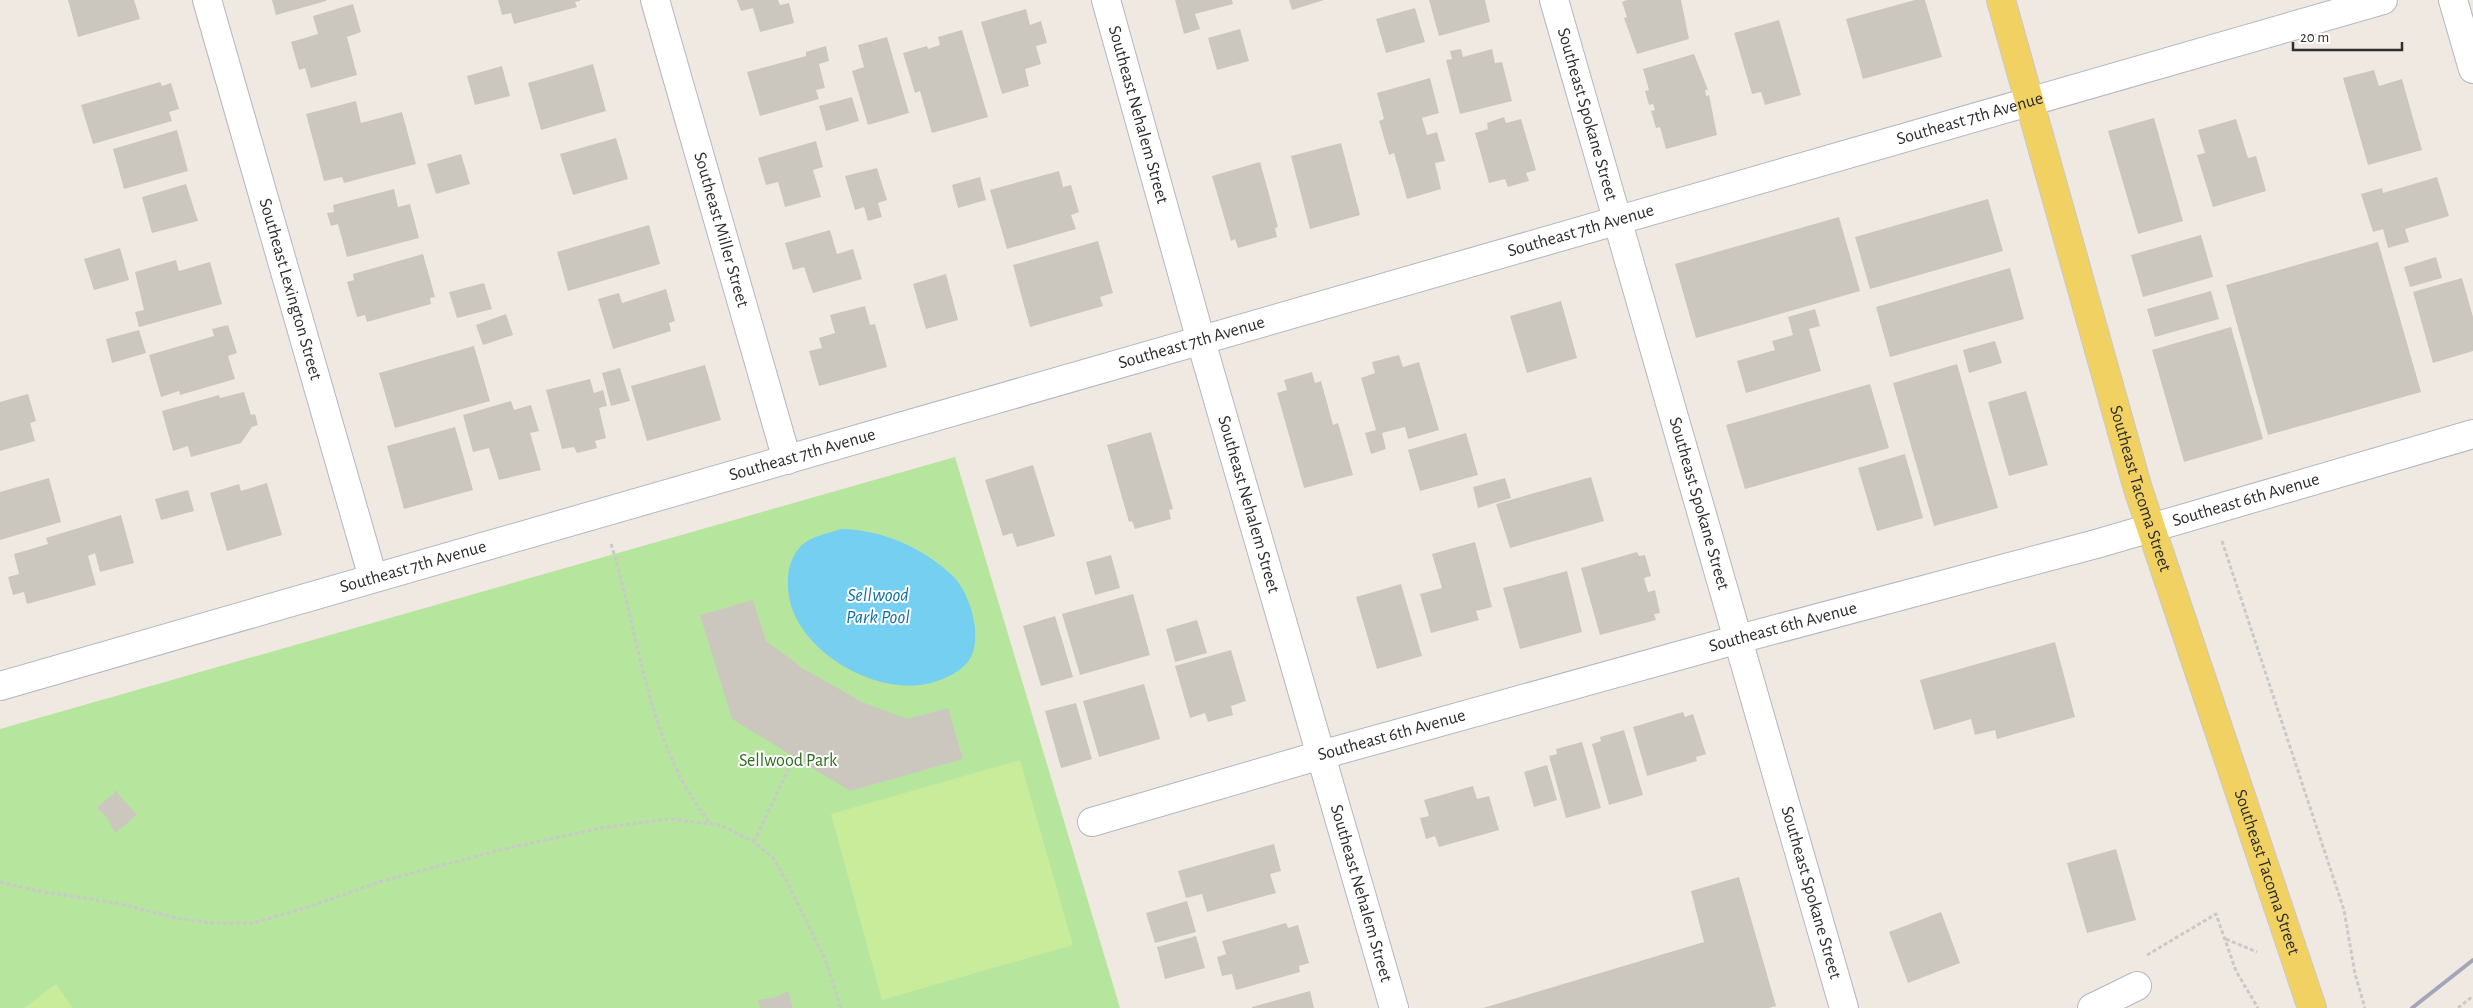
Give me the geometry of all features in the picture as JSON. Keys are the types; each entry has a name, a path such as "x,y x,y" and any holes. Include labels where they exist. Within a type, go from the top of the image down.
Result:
{"main road":[{"name":"Southeast Tacoma Street","path":"2001,0 2138,489 2312,1008"}],"street":[{"name":"Southeast Lexington Street","path":"207,0 373,578"},
{"name":"Southeast Miller Street","path":"655,0 787,460"},
{"name":"Southeast Nehalem Street","path":"1106,0 1201,341 1394,1008"},
{"name":"Southeast Spokane Street","path":"1554,0 1844,1008"},
{"name":"Southeast 7th Avenue","path":"0,686 1201,341 2030,100 2383,0"},
{"path":"2453,0 2473,69"},
{"name":"Southeast 6th Avenue","path":"1092,822 1321,755 1739,639 2151,528 2473,434"},
{"path":"2092,1008 2137,986"}],"path":[{"path":"602,513 620,572 656,716 676,767 697,807 711,824"},
{"path":"2226,550 2344,910 2355,974 2365,1008"},
{"path":"754,842 794,757"},
{"path":"0,882 38,891 116,902 176,918 209,923 254,923 308,908 382,881 504,849 601,828 670,818 721,825 754,842 773,858 825,959 840,1008"},
{"path":"2137,986 2147,955 2216,914 2236,971 2256,1000 2258,1008"},
{"path":"2458,1008 2473,996"}],"green space":[{"name":"Sellwood Park","path":"955,457 1120,1008 0,1008 0,729"},
{"path":"1020,760 1073,945 882,1000 831,814"},
{"path":"56,984 73,1008 24,1008"}],"water":[{"name":"Sellwood Park Pool","path":"841,529 872,533 901,542 928,557 953,576 965,594 974,618 975,643 972,654 963,667 950,676 931,683 909,686 885,683 861,675 839,663 819,647 803,629 792,608 788,586 788,575 792,559 806,542"}],"building":[{"path":"68,0 134,0 140,19 78,37"},
{"path":"272,0 326,0 326,1 276,15"},
{"path":"498,0 580,1 575,2 577,7 514,24 511,13 502,15"},
{"path":"737,0 778,0 780,5 789,3 794,23 760,32 753,8 741,11"},
{"path":"1175,0 1232,0 1233,4 1195,14 1200,29 1184,34"},
{"path":"1289,0 1324,0 1292,10"},
{"path":"1429,0 1485,0 1490,22 1439,36"},
{"path":"1627,0 1681,0 1689,39 1637,54 1624,18 1627,17 1622,2"},
{"path":"1915,0 1925,0 1942,57 1863,79 1846,19"},
{"path":"353,4 361,32 347,37 357,75 311,88 305,68 299,70 291,42 318,34 313,16"},
{"path":"1415,8 1425,42 1386,53 1376,19"},
{"path":"1026,9 1030,25 1041,21 1047,43 1036,46 1041,64 1025,69 1029,86 1002,94 981,22"},
{"path":"1779,20 1801,95 1765,105 1761,92 1752,94 1734,33"},
{"path":"1240,29 1249,61 1217,70 1208,38"},
{"path":"962,30 988,117 932,133 920,91 915,93 903,53 927,46 928,49 940,45 938,37"},
{"path":"887,37 909,113 868,125 852,71 864,67 858,45"},
{"path":"826,46 829,61 819,64 825,88 816,90 819,99 760,116 747,72 806,56 806,52"},
{"path":"1461,49 1463,57 1492,49 1495,63 1502,62 1512,101 1460,114 1446,60 1452,59 1450,51"},
{"path":"1694,54 1708,90 1705,90 1706,96 1709,95 1717,135 1666,149 1660,127 1656,128 1651,111 1655,110 1653,104 1649,105 1645,91 1649,90 1643,69"},
{"path":"593,64 606,111 541,130 528,83"},
{"path":"502,66 510,96 475,105 467,76"},
{"path":"2374,70 2379,86 2402,79 2422,150 2368,165 2343,78"},
{"path":"1430,78 1439,113 1422,118 1427,135 1437,132 1445,161 1435,163 1441,189 1407,199 1394,153 1389,155 1379,121 1384,119 1377,93"},
{"path":"160,82 162,86 171,83 179,109 169,112 172,121 93,144 81,105"},
{"path":"852,97 859,121 826,131 819,106"},
{"path":"356,101 361,123 402,112 416,164 344,183 342,177 324,181 306,114"},
{"path":"1504,117 1506,123 1521,119 1536,170 1526,173 1529,181 1508,187 1505,179 1489,183 1475,133 1488,129 1487,123"},
{"path":"2154,118 2183,221 2138,234 2108,131"},
{"path":"2236,119 2248,158 2256,156 2266,191 2213,207 2197,155 2205,153 2198,130"},
{"path":"177,130 188,171 124,189 113,149"},
{"path":"616,138 628,179 573,195 560,154"},
{"path":"816,141 823,167 813,170 821,197 785,207 778,182 766,185 758,158"},
{"path":"1341,143 1360,215 1310,229 1291,156"},
{"path":"461,154 470,184 436,194 427,164"},
{"path":"1260,162 1278,227 1275,228 1277,237 1238,248 1235,239 1231,241 1212,176"},
{"path":"877,168 887,200 878,203 882,217 868,221 864,207 855,210 845,176"},
{"path":"1059,171 1063,187 1071,185 1079,212 1071,215 1076,229 1007,249 990,190"},
{"path":"980,177 986,200 958,208 952,185"},
{"path":"2437,177 2449,216 2405,229 2409,242 2388,248 2383,229 2373,232 2361,194 2382,188 2383,193"},
{"path":"186,184 198,221 152,233 142,197"},
{"path":"394,189 398,207 410,204 419,238 347,257 338,224 331,226 327,213 334,212 333,205"},
{"path":"1988,199 2003,251 1870,289 1855,237"},
{"path":"1839,217 1860,291 1696,338 1675,264"},
{"path":"649,225 660,264 568,291 557,252"},
{"path":"830,230 837,254 853,249 862,279 813,293 804,267 793,270 785,243"},
{"path":"2201,235 2213,277 2143,297 2131,255"},
{"path":"1098,241 1113,293 1100,297 1103,306 1030,327 1013,265"},
{"path":"2378,242 2421,392 2268,435 2226,285"},
{"path":"120,248 129,280 94,290 84,259"},
{"path":"423,254 435,297 430,298 431,304 367,322 365,315 357,317 347,282 354,280 353,274"},
{"path":"2436,257 2442,278 2410,287 2404,267"},
{"path":"176,260 179,271 210,262 222,304 139,327 135,312 144,310 135,272"},
{"path":"2010,268 2024,319 1890,357 1876,307"},
{"path":"946,274 958,320 926,329 913,284"},
{"path":"2462,278 2473,317 2473,351 2433,363 2413,292"},
{"path":"484,283 492,309 457,318 449,292"},
{"path":"666,289 675,321 669,323 671,331 613,349 598,299 619,293 622,303"},
{"path":"2211,291 2219,319 2155,337 2147,309"},
{"path":"1561,301 1577,358 1527,373 1510,316"},
{"path":"865,306 870,325 875,324 887,367 819,386 809,351 822,348 819,338 835,333 830,315"},
{"path":"1815,309 1820,326 1809,329 1821,371 1746,393 1737,361 1775,350 1772,341 1793,335 1788,317"},
{"path":"506,314 513,335 483,345 476,325"},
{"path":"228,325 237,353 228,356 235,379 180,395 179,391 161,397 149,355 214,336 212,329"},
{"path":"2231,327 2263,439 2184,462 2152,350"},
{"path":"139,330 146,353 112,363 106,339"},
{"path":"1995,341 2002,363 1969,373 1963,350"},
{"path":"474,346 490,401 395,428 379,373"},
{"path":"1399,355 1403,367 1419,362 1439,430 1408,439 1405,427 1382,433 1386,449 1371,454 1365,433 1376,430 1361,378 1375,373 1372,362"},
{"path":"1957,364 1998,508 1934,526 1893,383"},
{"path":"705,365 721,420 647,441 631,386"},
{"path":"620,368 630,401 611,406 602,373"},
{"path":"1312,372 1315,383 1321,381 1333,425 1338,423 1353,475 1304,488 1277,393 1287,390 1284,380"},
{"path":"590,379 594,393 603,390 607,406 599,408 606,438 595,441 597,448 577,453 574,447 562,449 546,390"},
{"path":"1870,384 1889,448 1745,489 1726,425"},
{"path":"2026,391 2048,465 2009,476 1988,402"},
{"path":"244,392 251,415 255,414 258,425 252,427 241,443 191,457 188,446 173,451 162,411 219,395 220,398"},
{"path":"28,394 36,421 30,423 35,441 0,451 0,402"},
{"path":"511,401 514,410 531,405 539,431 530,433 541,470 499,480 489,448 473,452 463,415"},
{"path":"455,427 473,490 404,509 387,446"},
{"path":"1151,432 1173,509 1169,510 1171,519 1135,529 1132,521 1129,522 1107,445"},
{"path":"1466,433 1478,475 1420,491 1408,450"},
{"path":"1905,454 1923,518 1877,531 1858,468"},
{"path":"1033,465 1055,536 1017,547 1012,533 1003,536 985,480"},
{"path":"1591,477 1604,521 1510,548 1496,504"},
{"path":"49,478 61,522 0,540 0,492"},
{"path":"1505,478 1511,498 1478,508 1473,487"},
{"path":"267,483 282,535 227,551 210,493 239,484 241,491"},
{"path":"188,490 194,511 161,520 155,499"},
{"path":"121,515 134,563 100,572 95,553 88,556 96,585 27,604 24,592 13,595 8,577 19,574 14,554 48,544 46,538"},
{"path":"1475,542 1492,607 1476,611 1479,620 1431,633 1420,594 1442,588 1432,554"},
{"path":"1637,552 1639,556 1645,555 1651,576 1644,578 1648,592 1655,590 1660,613 1654,614 1656,620 1600,635 1581,568"},
{"path":"1111,555 1120,588 1095,595 1086,562"},
{"path":"1567,571 1582,632 1520,649 1503,588"},
{"path":"1401,584 1422,656 1377,669 1356,597"},
{"path":"1133,594 1150,655 1080,675 1062,614"},
{"path":"753,600 766,641 804,669 862,702 907,719 948,708 963,759 850,791 732,719 700,615"},
{"path":"1055,616 1073,677 1041,686 1023,626"},
{"path":"1197,620 1207,653 1175,662 1166,629"},
{"path":"2055,642 2075,717 1997,739 1995,730 1975,735 1971,719 1934,730 1920,680"},
{"path":"1231,650 1246,701 1231,706 1233,715 1208,722 1205,713 1190,718 1175,666"},
{"path":"1144,684 1160,739 1099,757 1083,701"},
{"path":"1076,703 1092,759 1061,768 1045,711"},
{"path":"1683,712 1685,717 1693,714 1706,754 1696,757 1697,761 1647,776 1633,727"},
{"path":"1624,730 1643,795 1609,805 1592,744 1601,741 1600,737"},
{"path":"1582,742 1601,808 1566,818 1549,756 1557,754 1556,749"},
{"path":"1547,765 1557,800 1534,807 1524,772"},
{"path":"1473,786 1477,799 1489,796 1499,830 1439,847 1435,836 1426,839 1420,818 1429,816 1424,800"},
{"path":"118,790 118,794 137,815 115,833 106,816 96,808"},
{"path":"1274,844 1281,871 1270,874 1276,893 1207,912 1202,894 1186,898 1178,871"},
{"path":"2116,849 2136,920 2087,933 2067,863"},
{"path":"1739,877 1776,1006 1769,1008 1483,1008 1704,942 1691,891"},
{"path":"1187,901 1196,932 1155,943 1146,913"},
{"path":"1941,912 1960,963 1908,983 1889,932"},
{"path":"1286,923 1288,928 1298,925 1309,963 1299,966 1300,972 1236,990 1232,974 1222,976 1217,957 1226,954 1222,941"},
{"path":"1196,936 1205,968 1165,979 1157,947"},
{"path":"788,991 793,1008 760,1008 758,1000 776,997"},
{"path":"1310,991 1314,1008 1252,1008 1252,1007"}],"railway":[{"path":"2412,1008 2473,960"}]}
